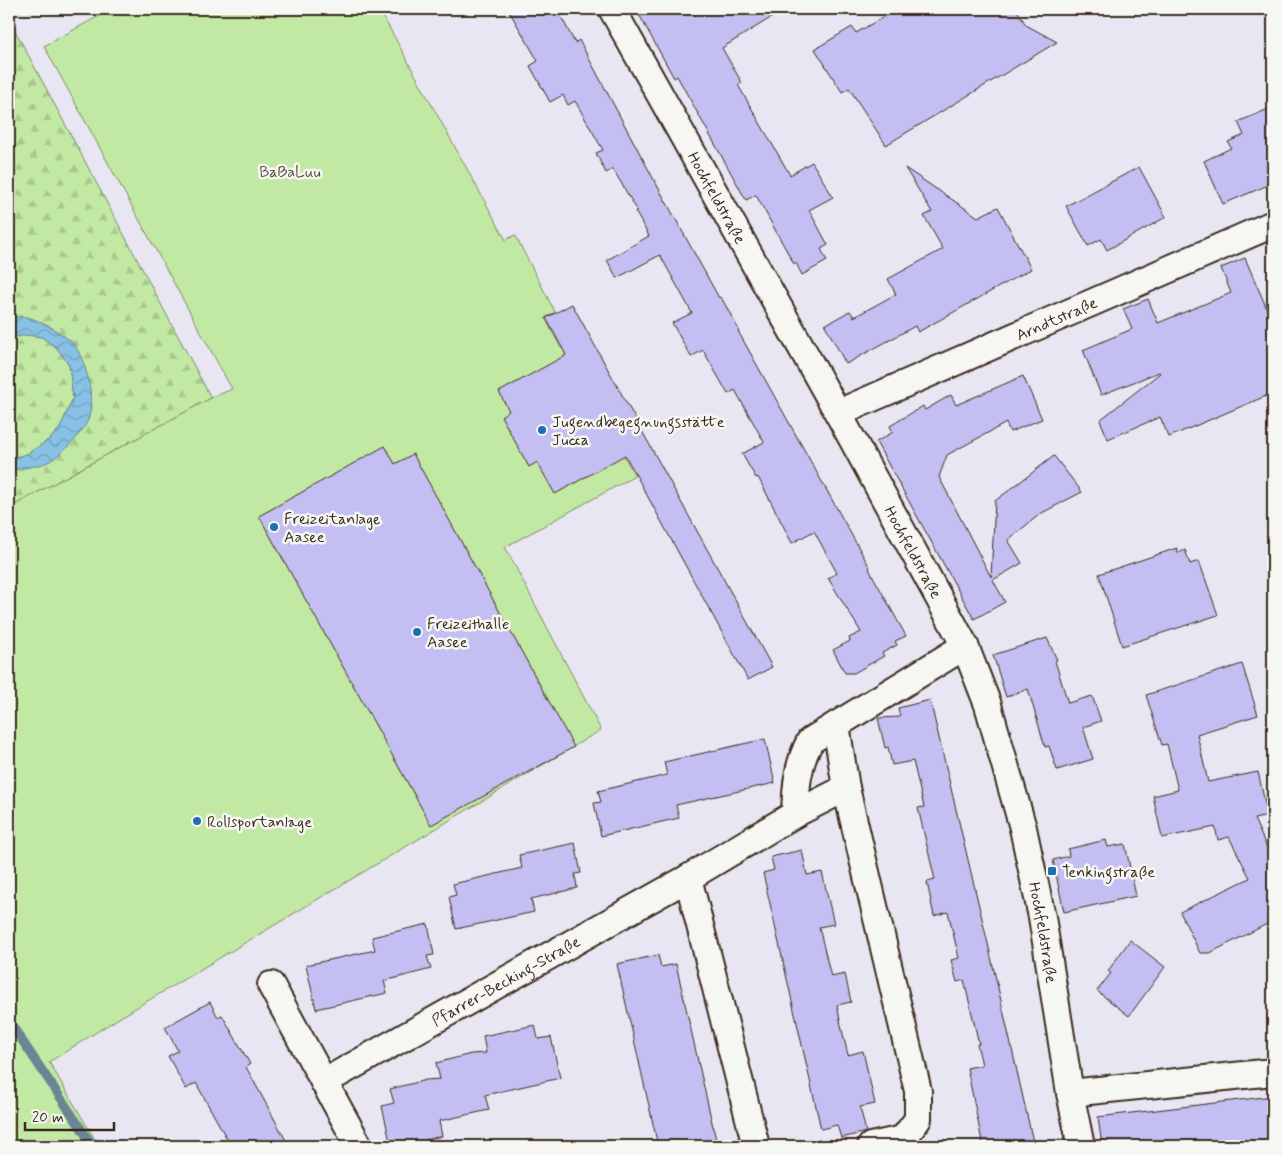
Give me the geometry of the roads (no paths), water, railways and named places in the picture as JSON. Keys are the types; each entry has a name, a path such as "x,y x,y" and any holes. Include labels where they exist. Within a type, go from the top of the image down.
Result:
{"street":[{"name":"Hochfeldstraße","path":"612,9 838,413 965,646 988,705 1023,828 1042,917 1070,1093 1081,1146"},
{"name":"Arndtstraße","path":"838,413 1273,224"},
{"path":"794,814 797,775 802,756 810,741 965,646"},
{"path":"836,725 846,788 918,1091 918,1119 903,1139 871,1146"},
{"name":"Pfarrer-Becking-Straße","path":"324,1082 688,878 794,814 846,788"},
{"path":"688,878 756,1146"},
{"path":"271,984 360,1146"},
{"path":"1070,1093 1273,1072"}],"water":[{"path":"9,318 34,319 73,343 86,369 91,402 88,420 85,425 72,443 60,453 50,461 40,465 9,470 9,459 27,454 50,439 60,428 73,398 69,365 57,348 42,337 27,335 9,338"}],"waterway":[{"path":"9,1021 93,1146"}],"place":[{"name":"Jugendbegegnungsstätte Jucca","path":"542,430"},
{"name":"Freizeitanlage Aasee","path":"274,527"},
{"name":"Freizeithalle Aasee","path":"417,632"},
{"name":"Rollsportanlage","path":"197,821"},
{"name":"Tenkingstraße","path":"1052,871"}],"park label":[{"name":"BaBaLuu","path":"290,171"}]}
